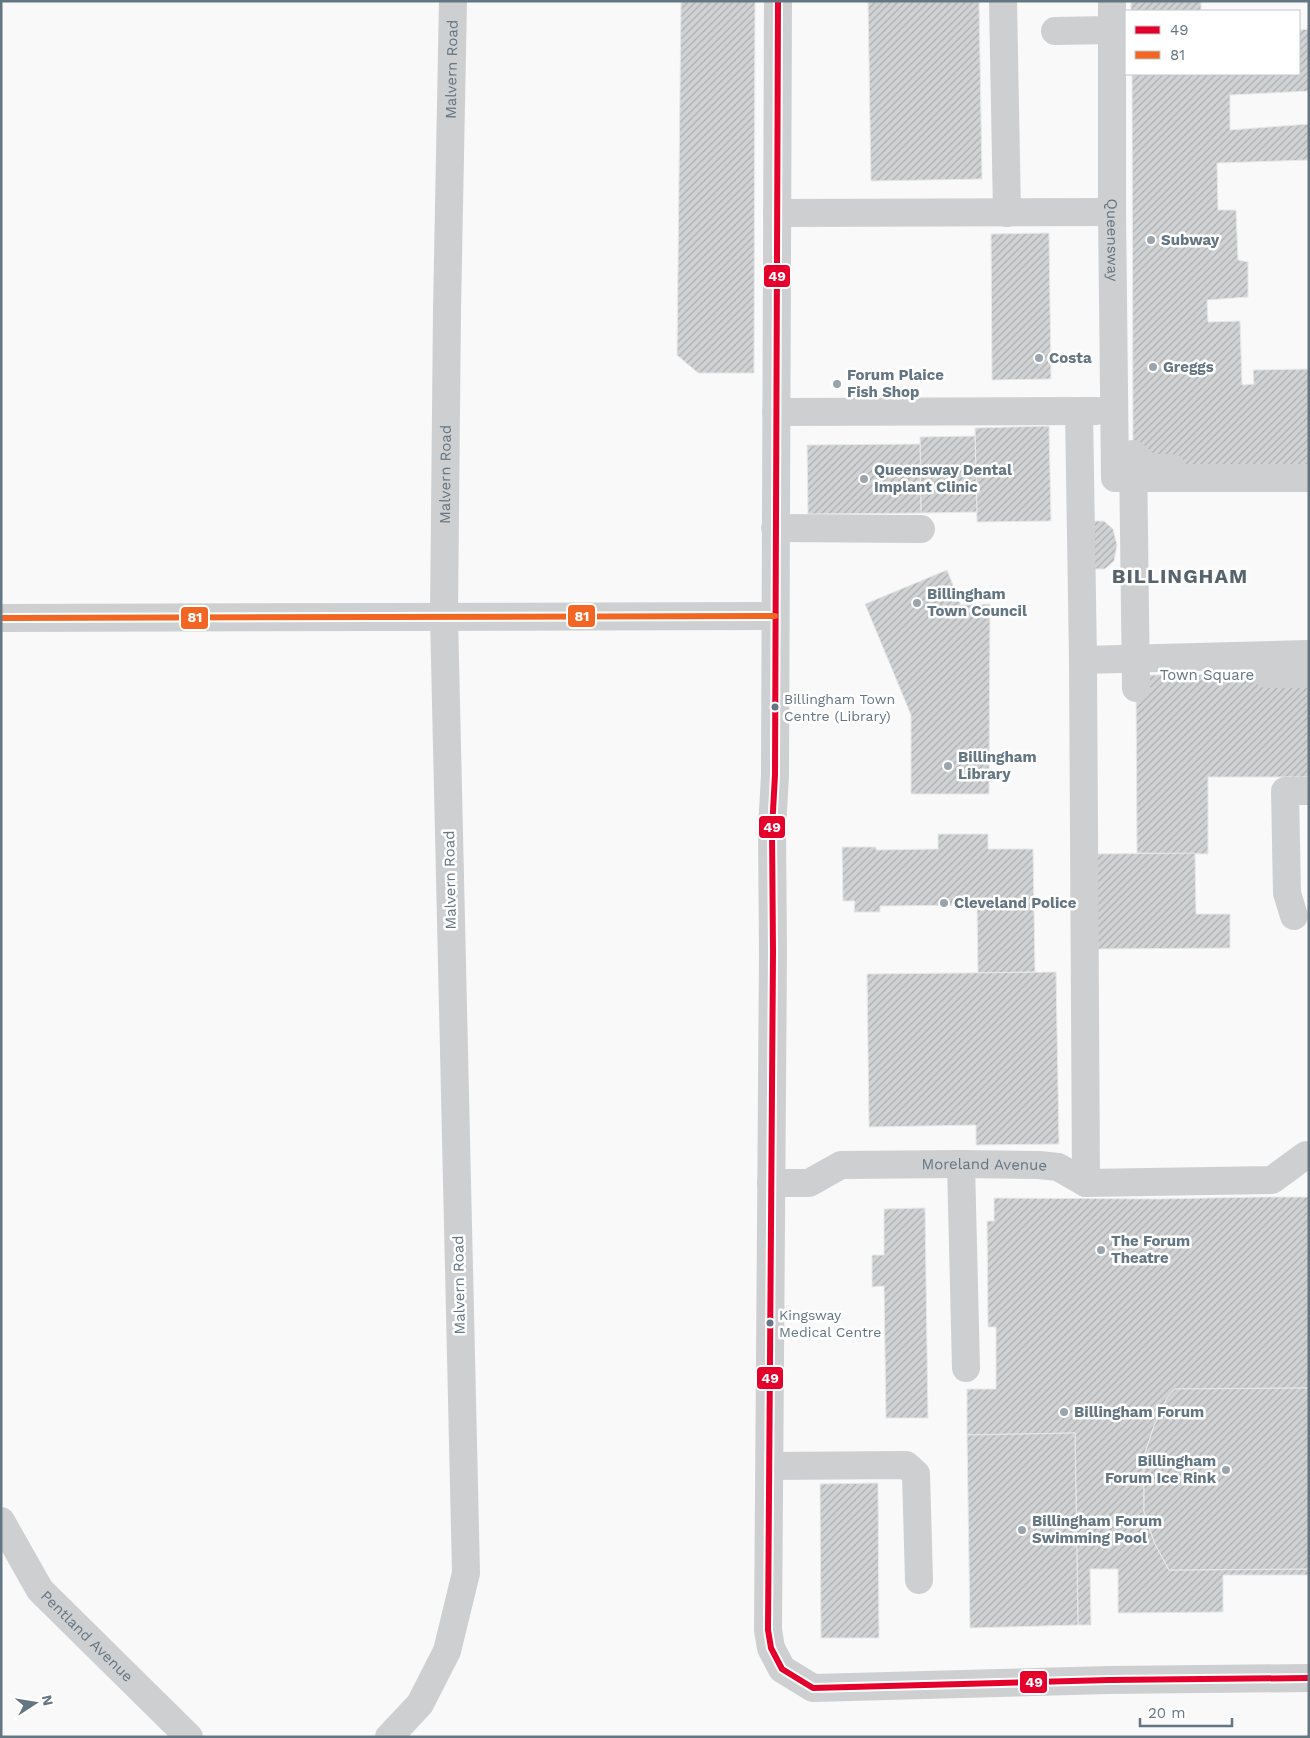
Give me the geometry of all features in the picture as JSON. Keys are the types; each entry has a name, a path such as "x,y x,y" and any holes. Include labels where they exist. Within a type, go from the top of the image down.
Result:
{"street":[{"name":"Malvern Road","path":"388,1737 420,1704 447,1651 466,1573 444,616 447,300 453,1"},
{"path":"778,1 770,231 776,412 768,1630 771,1648 782,1668 813,1688 1109,1680 1309,1678"},
{"path":"1003,1 1007,212"},
{"name":"Queensway","path":"1112,1 1114,411 1124,478"},
{"path":"1054,31 1111,30"},
{"path":"770,231 1007,212 1112,212"},
{"path":"1079,411 1083,660 1086,1183 1272,1180 1307,1156"},
{"path":"776,412 1114,411"},
{"name":"Town Square","path":"1309,466 1149,468 1133,454 1124,478 1136,688 1148,675 1309,674"},
{"path":"1124,478 1309,478"},
{"path":"775,528 921,529"},
{"path":"1,618 775,616"},
{"path":"1083,660 1309,654"},
{"path":"1294,916 1287,893 1285,791 1309,791"},
{"path":"961,1164 966,1368"},
{"name":"Moreland Avenue","path":"771,1183 809,1183 841,1165 961,1164 1039,1164 1058,1167 1086,1183"},
{"path":"770,1466 906,1465 916,1474 919,1580"},
{"name":"Pentland Avenue","path":"1,1521 40,1590 189,1737"}],"building":[{"path":"681,1 755,1 754,373 698,373 677,355"},
{"path":"868,1 979,1 982,179 871,181"},
{"path":"1131,1 1201,1 1201,10 1131,10"},
{"path":"1309,29 1309,91 1230,95 1230,130 1309,124 1309,160 1217,163 1218,210 1236,210 1238,260 1248,262 1248,297 1207,300 1208,322 1240,321 1242,385 1254,384 1253,370 1309,369 1309,466 1149,468 1133,454 1132,75 1300,75 1300,30"},
{"path":"1049,233 1051,379 992,380 991,234"},
{"path":"1049,426 1051,521 977,522 975,428"},
{"path":"975,436 977,512 921,513 920,437"},
{"name":"Queensway Dental Implant Clinic","path":"920,444 921,513 808,514 807,445"},
{"path":"1094,521 1104,521 1113,529 1117,545 1114,561 1105,569 1093,569"},
{"path":"947,570 961,605 990,604 989,794 911,794 911,715 865,604"},
{"path":"1309,674 1309,777 1208,777 1208,854 1137,853 1136,688 1148,675"},
{"name":"Cleveland Police","path":"938,834 988,834 988,849 1033,849 1035,972 978,973 977,905 880,906 880,912 854,912 855,901 843,901 842,847 876,847 876,850 938,849"},
{"path":"1195,853 1196,914 1230,914 1230,948 1093,949 1093,854"},
{"path":"1056,972 1059,1144 976,1145 976,1125 869,1127 867,974"},
{"name":"Billingham Forum","path":"1309,1197 1309,1388 1175,1389 1167,1398 1154,1426 1144,1456 1144,1512 1155,1544 1169,1570 1309,1569 1309,1575 1223,1575 1223,1612 1118,1613 1118,1569 1090,1569 1091,1625 1078,1625 1075,1433 967,1435 967,1389 996,1389 996,1327 988,1327 987,1221 994,1221 994,1198 1158,1199"},
{"name":"Kingsway Medical Centre","path":"925,1208 928,1418 886,1418 884,1286 872,1287 872,1255 884,1255 884,1209"},
{"name":"Billingham Forum Ice Rink","path":"1309,1388 1309,1569 1169,1570 1155,1544 1144,1512 1144,1456 1154,1426 1167,1398 1175,1389"},
{"name":"Billingham Forum Swimming Pool","path":"1075,1433 1078,1625 970,1628 967,1435"},
{"path":"878,1483 879,1638 821,1638 820,1484"}],"transit line":[{"name":"49","path":"778,1 775,775 772,829 773,952 768,1630 771,1648 782,1669 813,1688 1109,1680 1309,1678"},
{"name":"81","path":"1,618 775,616"}],"place":[{"name":"Subway","path":"1151,240"},
{"name":"Costa","path":"1039,358"},
{"name":"Greggs","path":"1153,367"},
{"name":"Forum Plaice Fish Shop","path":"837,384"},
{"name":"Queensway Dental Implant Clinic","path":"864,479"},
{"name":"Billingham Town Council","path":"917,603"},
{"name":"Billingham Town Centre (Library)","path":"775,707"},
{"name":"Billingham Library","path":"948,766"},
{"name":"Cleveland Police","path":"944,903"},
{"name":"The Forum Theatre","path":"1101,1250"},
{"name":"Kingsway Medical Centre","path":"770,1323"},
{"name":"Billingham Forum","path":"1064,1412"},
{"name":"Billingham Forum Ice Rink","path":"1226,1470"},
{"name":"Billingham Forum Swimming Pool","path":"1022,1530"}],"district":[{"name":"BILLINGHAM","path":"1180,576"}]}
